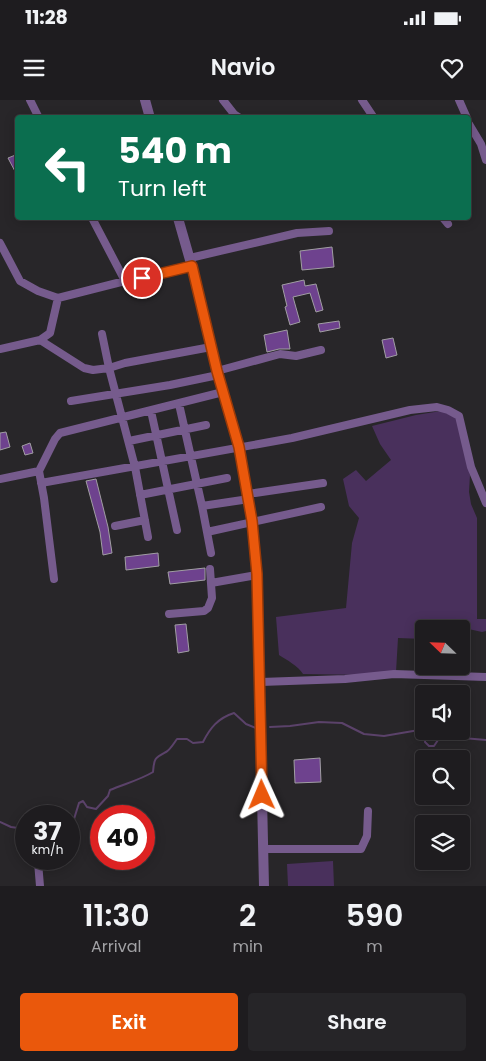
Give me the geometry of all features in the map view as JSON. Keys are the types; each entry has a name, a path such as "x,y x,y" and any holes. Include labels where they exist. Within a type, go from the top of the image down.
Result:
{"street":[{"path":"30,100 38,115"},
{"path":"145,100 149,115"},
{"path":"223,100 236,115"},
{"path":"362,100 372,115"},
{"path":"459,100 466,115"},
{"path":"471,127 481,144 486,160"},
{"path":"93,220 125,281"},
{"path":"179,220 191,262 210,347 239,447 252,521 257,574 261,682 264,886"},
{"path":"0,243 20,281 38,291 58,298 297,234 329,231"},
{"path":"0,349 40,340 50,333 58,298"},
{"path":"102,334 135,467 148,537"},
{"path":"40,340 84,368 93,370 210,347"},
{"path":"71,401 170,385 280,354 296,356 321,350"},
{"path":"54,578 39,471 60,433 123,416 151,412 223,392"},
{"path":"179,404 211,553"},
{"path":"41,483 292,438 410,410 436,407 460,416 471,467 486,504"},
{"path":"151,412 177,530"},
{"path":"129,441 206,425"},
{"path":"0,479 39,471"},
{"path":"140,495 227,478"},
{"path":"202,506 323,483"},
{"path":"207,532 321,507"},
{"path":"115,526 145,520"},
{"path":"169,614 208,608 212,598 210,569"},
{"path":"211,583 257,574"},
{"path":"261,682 346,679 394,674 486,677"},
{"path":"263,851 267,849 361,849 367,836 368,811"},
{"path":"39,870 40,886"}],"shaded area":[{"path":"441,411 457,416 459,422 470,475 469,492 471,504 477,518 477,619 486,619 486,631 470,629 470,620 415,620 415,639 398,638 396,672 366,675 303,674 279,655 276,617 346,608 352,543 359,518 349,506 343,479 356,470 366,481 391,460 380,444 372,426"},
{"path":"333,861 334,886 288,886 287,864"}],"building":[{"path":"15,155 15,171 8,158"},
{"path":"332,247 334,267 302,270 300,251"},
{"path":"304,280 305,286 316,284 323,310 316,312 310,293 293,297 300,322 290,325 282,285"},
{"path":"339,321 340,328 320,332 318,324"},
{"path":"287,330 290,349 267,352 264,335"},
{"path":"393,338 397,355 386,358 382,340"},
{"path":"6,432 10,447 0,450 0,433"},
{"path":"30,443 33,453 25,455 22,446"},
{"path":"96,479 108,527 112,553 103,555 100,532 86,481"},
{"path":"158,553 159,566 126,570 125,557"},
{"path":"205,568 205,580 170,584 168,572"},
{"path":"186,624 189,651 178,653 175,625"},
{"path":"320,758 321,782 295,783 294,760"}],"waterway":[{"path":"78,805 83,801 87,807 96,809 108,796 110,790 153,772 156,759 169,750 177,739 187,739 193,743 203,742 215,724 234,713 246,724 256,728"},
{"path":"270,727 319,722 342,723 364,734 384,736 419,730 426,733 425,742 429,746 434,746 438,740 463,738 486,740"},
{"path":"0,822 15,828"}],"route":[{"path":"142,278 192,266 217,371 239,447 252,521 257,574 261,682 262,795"}]}
